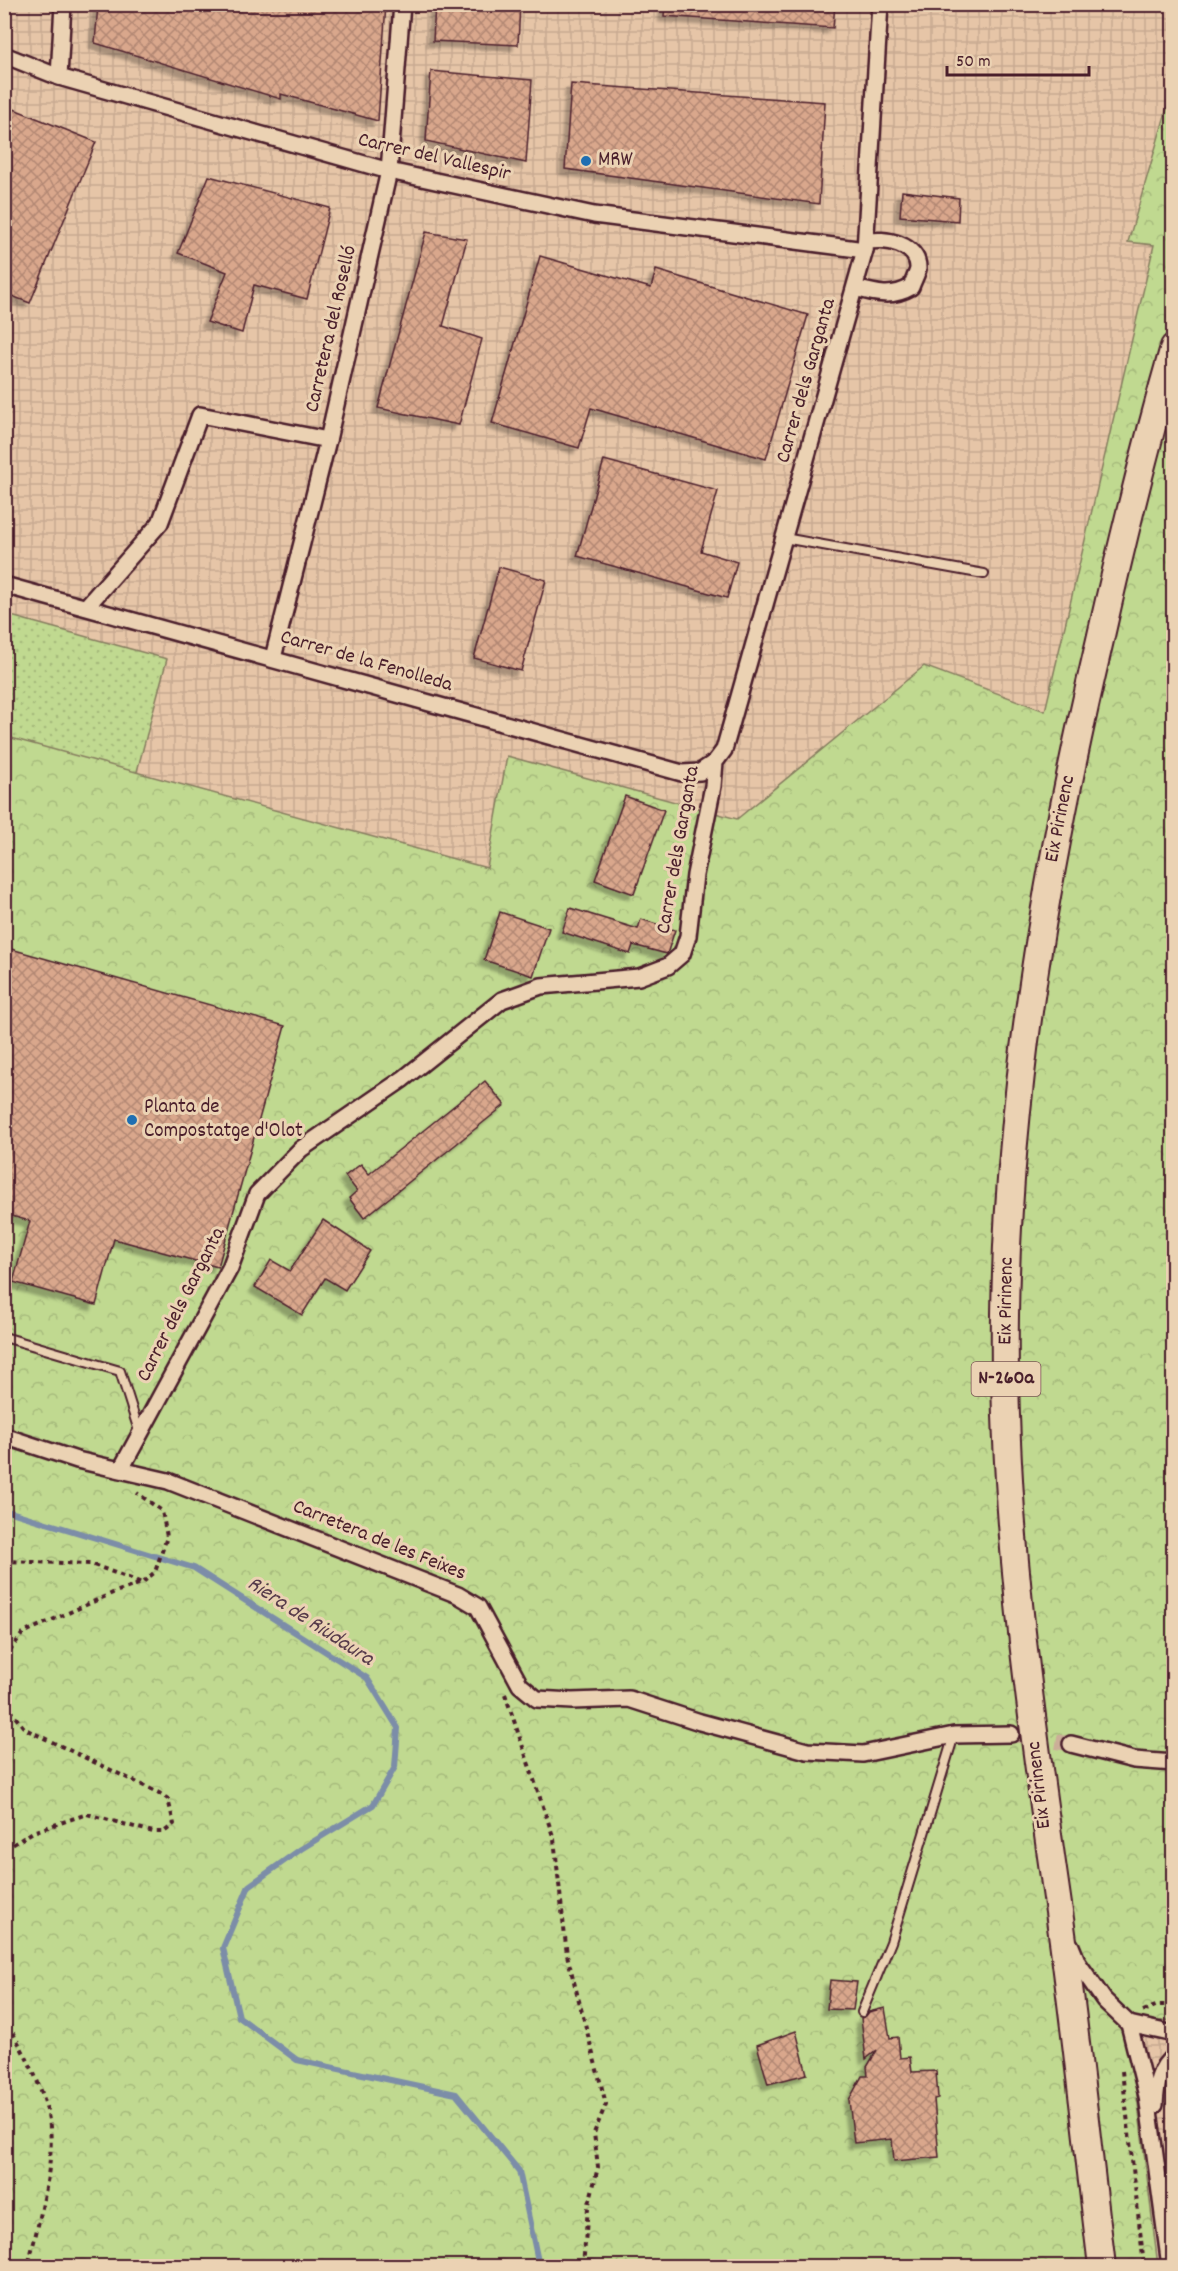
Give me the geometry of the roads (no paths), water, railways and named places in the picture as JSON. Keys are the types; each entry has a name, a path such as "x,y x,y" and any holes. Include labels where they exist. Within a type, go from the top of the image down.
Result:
{"main road":[{"name":"Eix Pirinenc","path":"1102,2266 1057,1898 1045,1829 1014,1556 1005,1328 1009,1221 1023,1057 1044,908 1081,719 1133,497 1173,347"},
{"name":"N-260a","path":"1133,497 1173,399"}],"street":[{"path":"59,77 63,4"},
{"name":"Carretera del Roselló","path":"273,658 328,440 389,171 402,4"},
{"name":"Carrer dels Garganta","path":"121,1469 230,1268 257,1194 301,1149 403,1080 502,1000 541,986 639,977 668,966 682,954 688,936 695,875 713,786 715,762 724,750 865,246 880,4"},
{"name":"Carrer del Vallespir","path":"4,55 59,77 389,171 594,215 865,246"},
{"name":"Carrer dels Garganta","path":"855,288 878,295 898,294 911,287 918,268 913,254 896,243 878,239 865,246"},
{"path":"86,607 160,523 200,415 328,440"},
{"name":"Carrer de la Fenolleda","path":"4,585 682,773 700,772 715,762"},
{"name":"Carretera de les Feixes","path":"4,1436 77,1460 168,1481 231,1504 471,1602 478,1607 520,1685 537,1699 572,1701 629,1699 700,1722 807,1751 863,1754 954,1735 1011,1734"},
{"path":"1071,1744 1134,1760 1173,1763"},
{"path":"1057,1898 1078,1963 1104,2000 1129,2024 1141,2064 1170,2266"},
{"path":"1129,2024 1173,2034"},
{"path":"1154,2147 1156,2084 1161,2070 1173,2056"}],"lane":[{"path":"784,538 984,574"},
{"path":"4,1336 120,1371 140,1433"},
{"path":"862,2012 891,1942 954,1735"}],"waterway":[{"name":"Riera de Riudaura","path":"4,1510 194,1568 367,1678 398,1728 395,1767 373,1805 301,1849 249,1886 223,1948 239,2017 297,2060 456,2094 519,2171 539,2266"}],"tunnel":[{"path":"1011,1734 1071,1744"}],"place":[{"name":"MRW","path":"586,161"},
{"name":"Planta de Compostatge d'Olot","path":"132,1120"}]}
